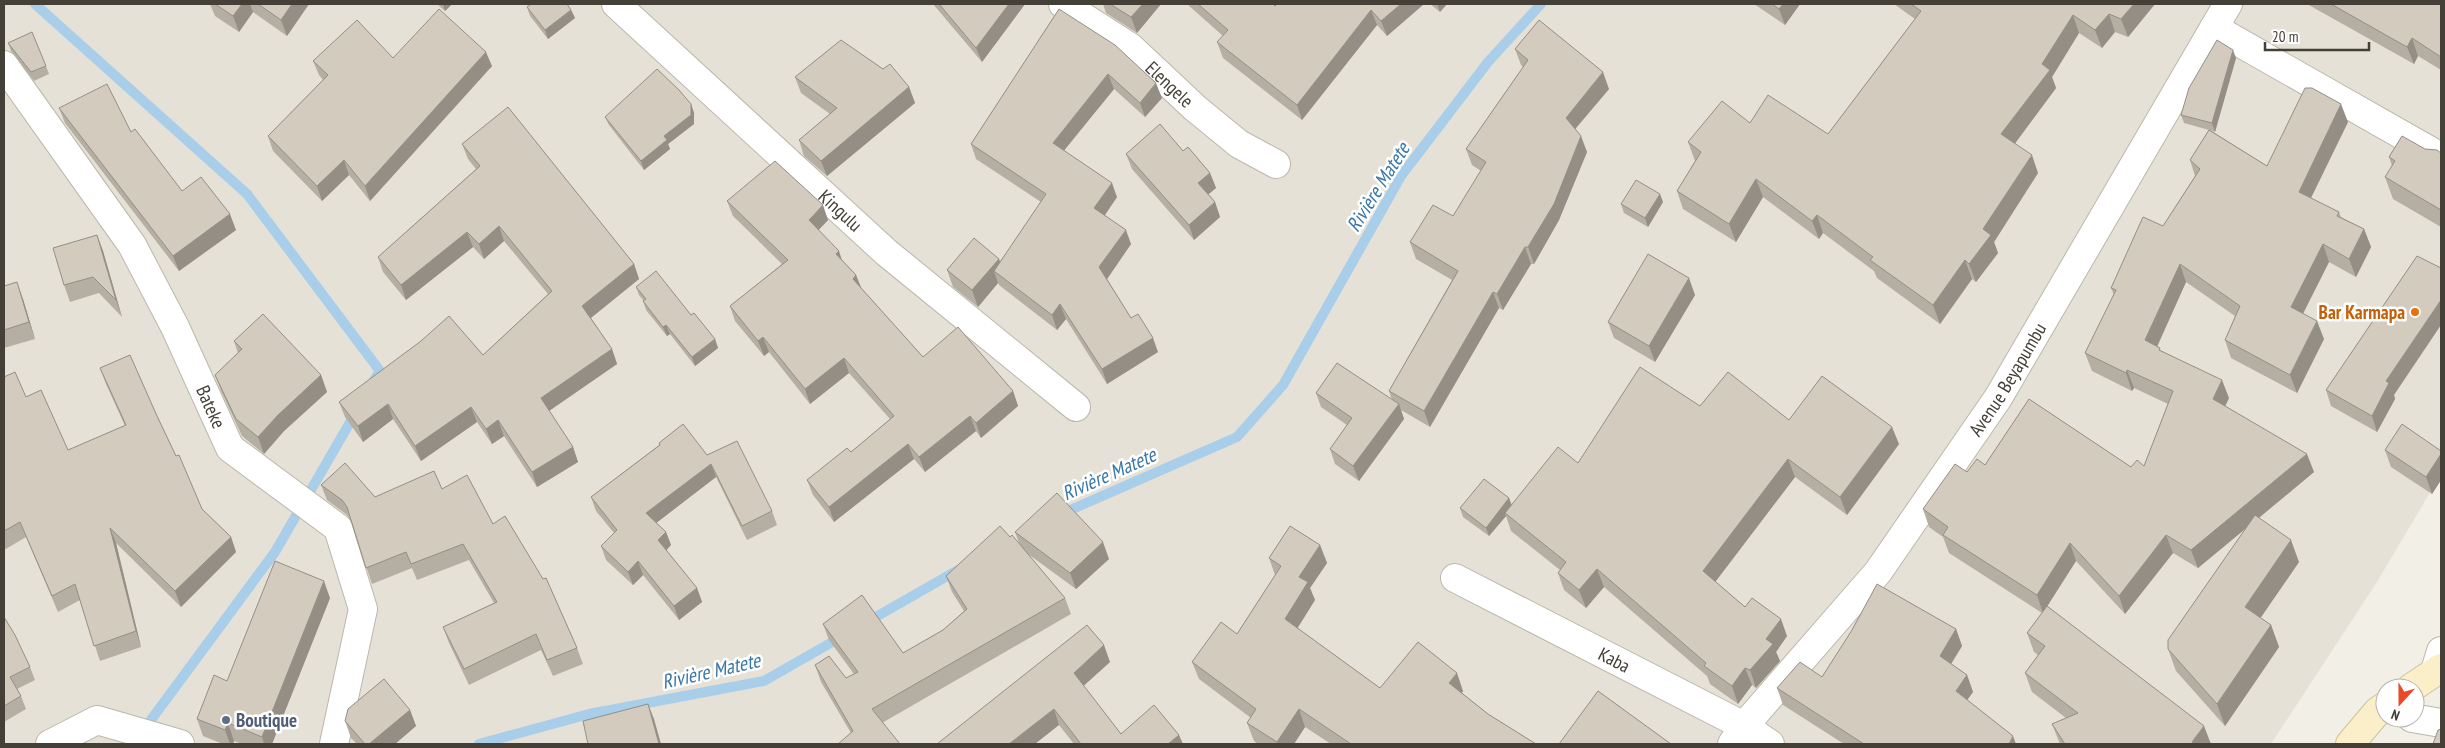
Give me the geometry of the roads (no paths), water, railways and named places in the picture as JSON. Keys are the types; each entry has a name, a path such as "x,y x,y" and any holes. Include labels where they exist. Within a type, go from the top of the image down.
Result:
{"street":[{"name":"Kingulu","path":"618,4 886,253 1076,407"},
{"name":"Elengele","path":"1063,4 1130,47 1195,108 1239,144 1276,164"},
{"name":"Avenue Beyapumbu","path":"1738,735 1878,572 1998,398 2228,4"},
{"path":"2214,28 2441,157"},
{"name":"Bateke","path":"4,65 132,245 175,327 230,448 338,528 363,609 334,744"},
{"name":"Kaba","path":"1455,578 1738,735 1770,744"},
{"path":"2423,678 2439,664"},
{"path":"2350,744 2375,717"},
{"path":"50,744 97,720 180,744"},
{"path":"2425,720 2441,723"}],"waterway":[{"path":"35,4 247,194 380,371 373,382"},
{"name":"Rivière Matete","path":"1061,514 1237,437 1283,385 1401,176 1488,62 1541,4"},
{"path":"142,732 275,552 356,412"},
{"name":"Rivière Matete","path":"867,622 958,570"},
{"name":"Rivière Matete","path":"479,744 589,714 764,681 841,637"}],"place":[{"name":"Bar Karmapa","path":"2415,312"},
{"name":"Boutique","path":"226,720"}]}
